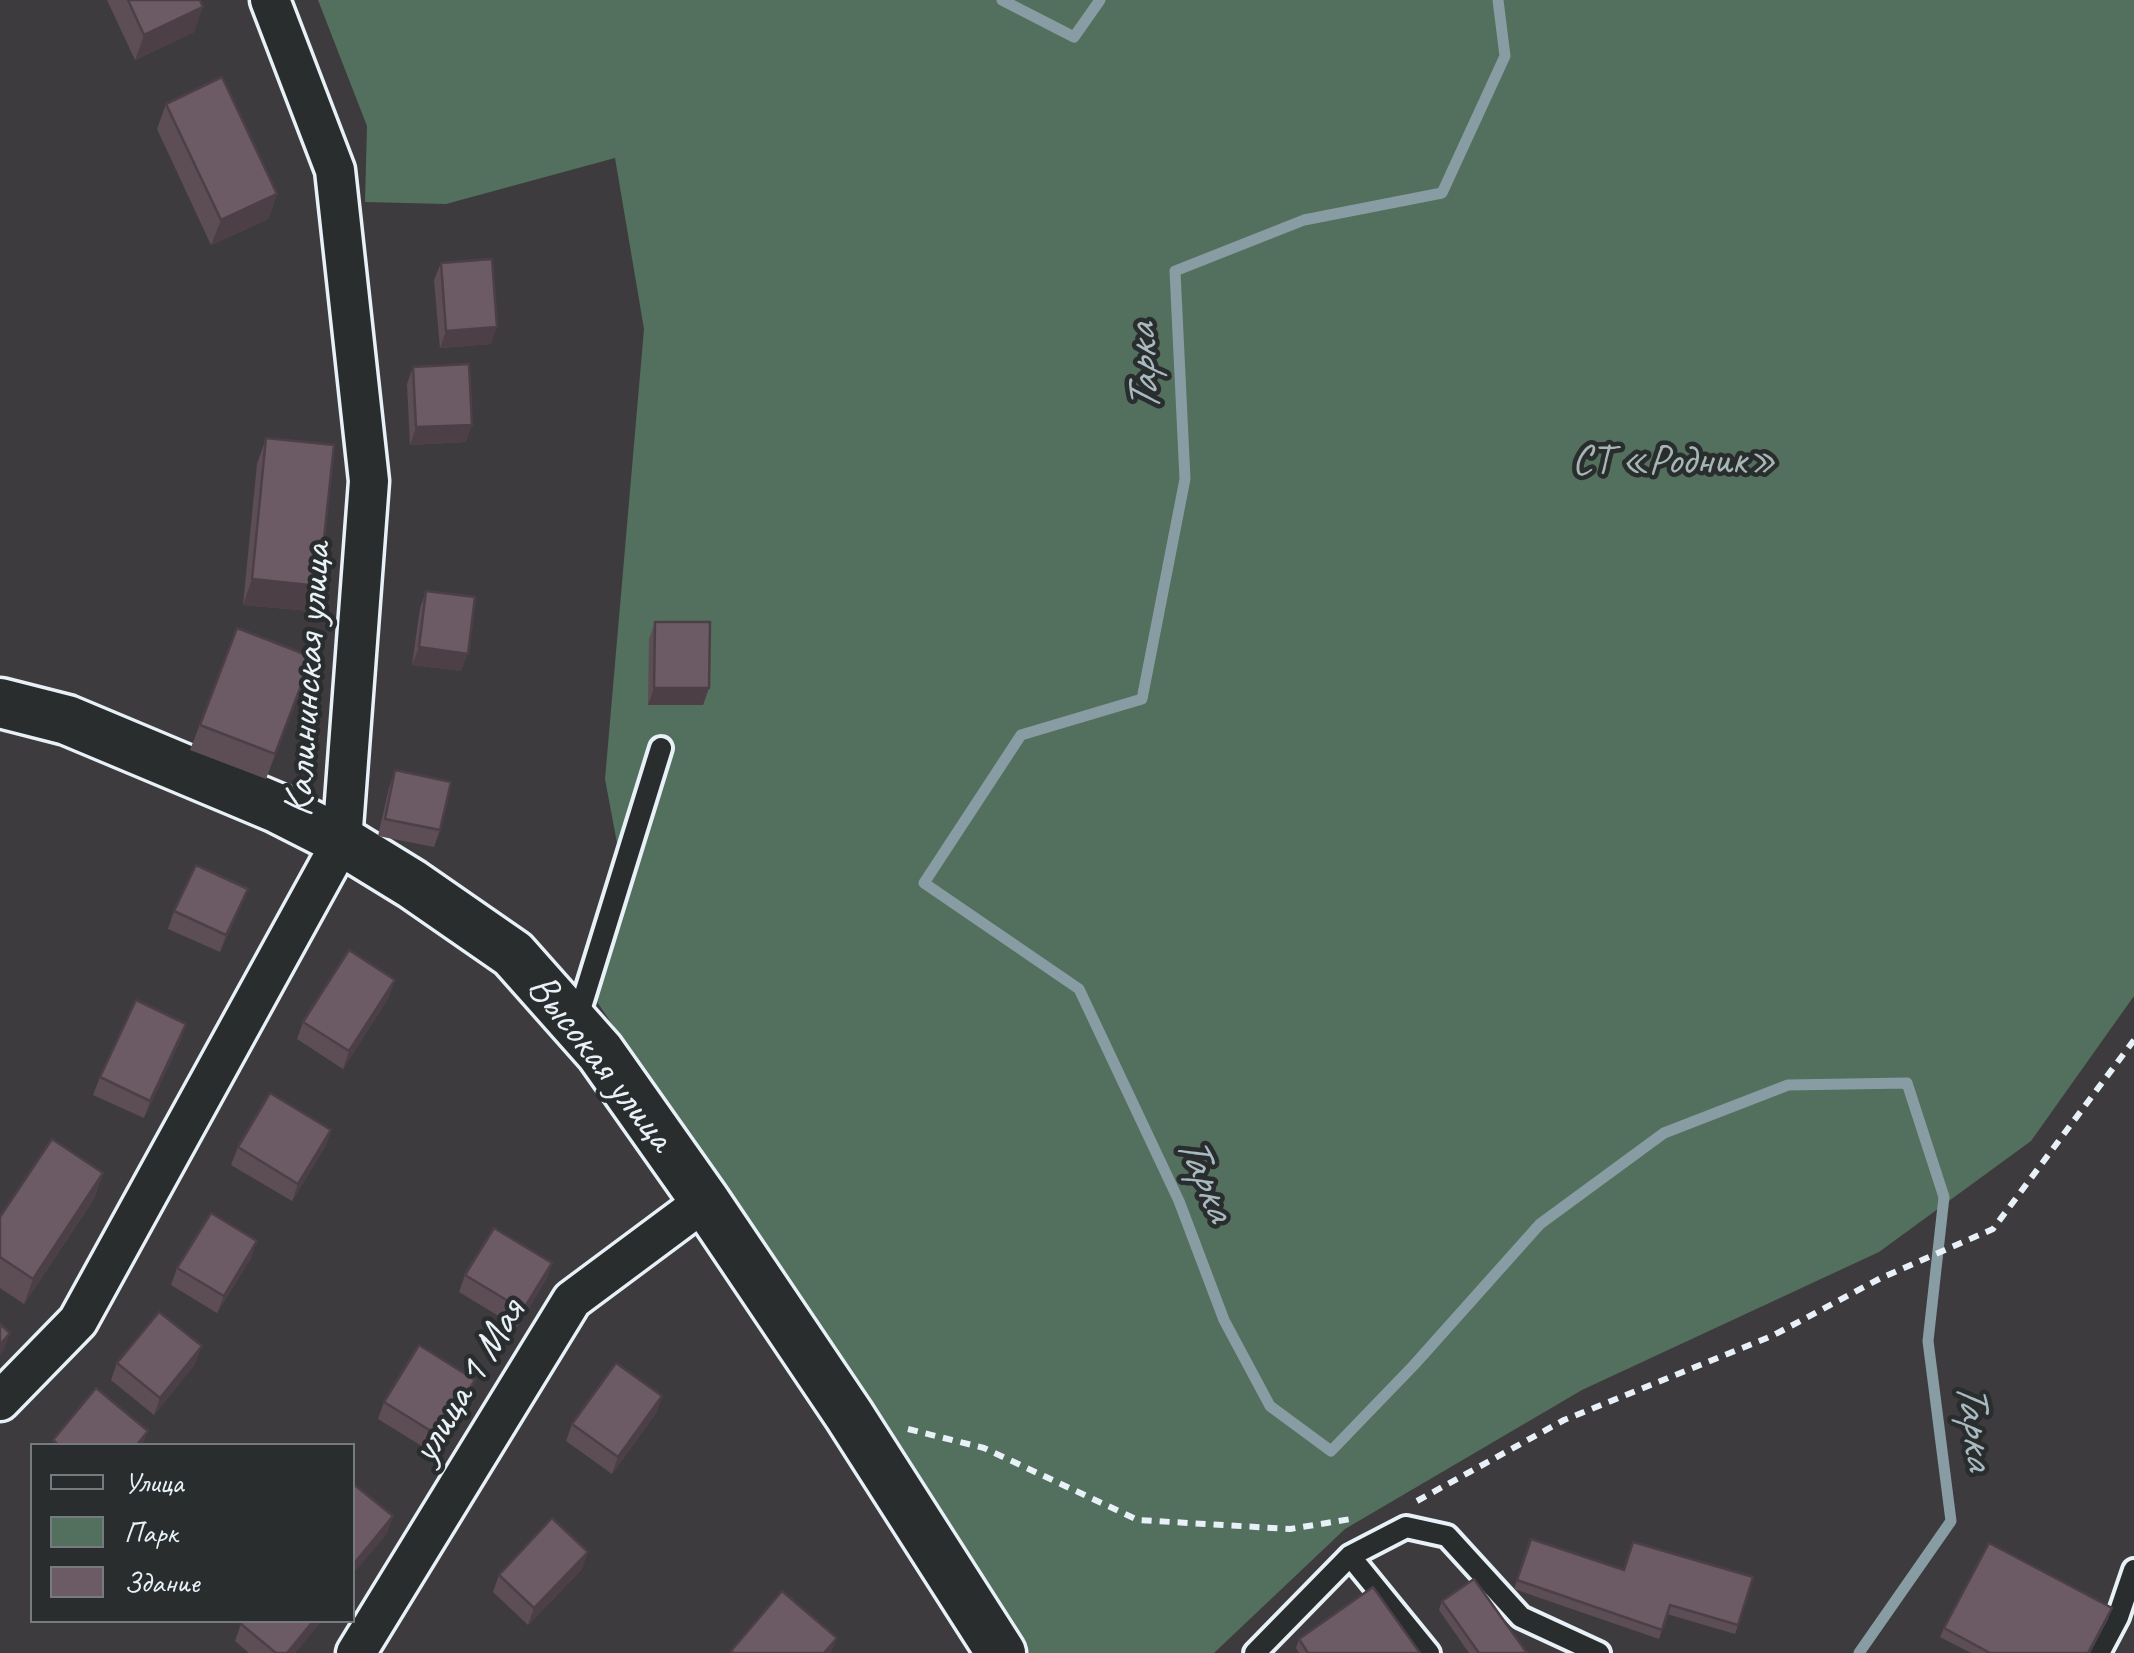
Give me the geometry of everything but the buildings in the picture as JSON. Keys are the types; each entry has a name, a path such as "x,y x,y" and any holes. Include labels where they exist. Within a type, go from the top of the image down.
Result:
{"street":[{"name":"Калининская улица","path":"0,1401 78,1321 342,840 369,481 335,170 270,0"},
{"name":"Высокая улица","path":"0,703 67,720 260,800 342,840 513,954 576,1023 705,1201 849,1415 1001,1653"},
{"name":"улица 1 Мая","path":"356,1653 572,1300 705,1201"}],"lane":[{"path":"576,1023 660,748"},
{"path":"1255,1653 1350,1556 1406,1527 1446,1536 1522,1618 1599,1653"},
{"path":"1350,1556 1430,1653"},
{"path":"2099,1653 2118,1617 2134,1570"}],"path":[{"path":"1414,1503 1564,1420 1772,1336 1881,1278 1993,1230 2134,1040"},
{"path":"849,1415 984,1448 1138,1520 1290,1529 1361,1518"}],"green space":[{"name":"СТ «Родник»","path":"318,0 2134,0 2134,996 2031,1141 1879,1252 1582,1390 1345,1529 1214,1653 1025,1653 723,1188 589,990 623,875 605,779 644,329 615,158 446,204 365,202 367,126"}],"waterway":[{"name":"Тарка","path":"1002,0 1074,37 1100,0"},
{"name":"Тарка","path":"1498,0 1505,56 1442,193 1304,220 1175,271 1185,479 1142,699 1021,735 924,883 1079,989 1179,1201 1224,1320 1270,1406 1331,1451 1540,1224 1664,1133 1788,1085 1907,1083 1944,1197 1928,1341 1951,1521 1859,1653"}]}
